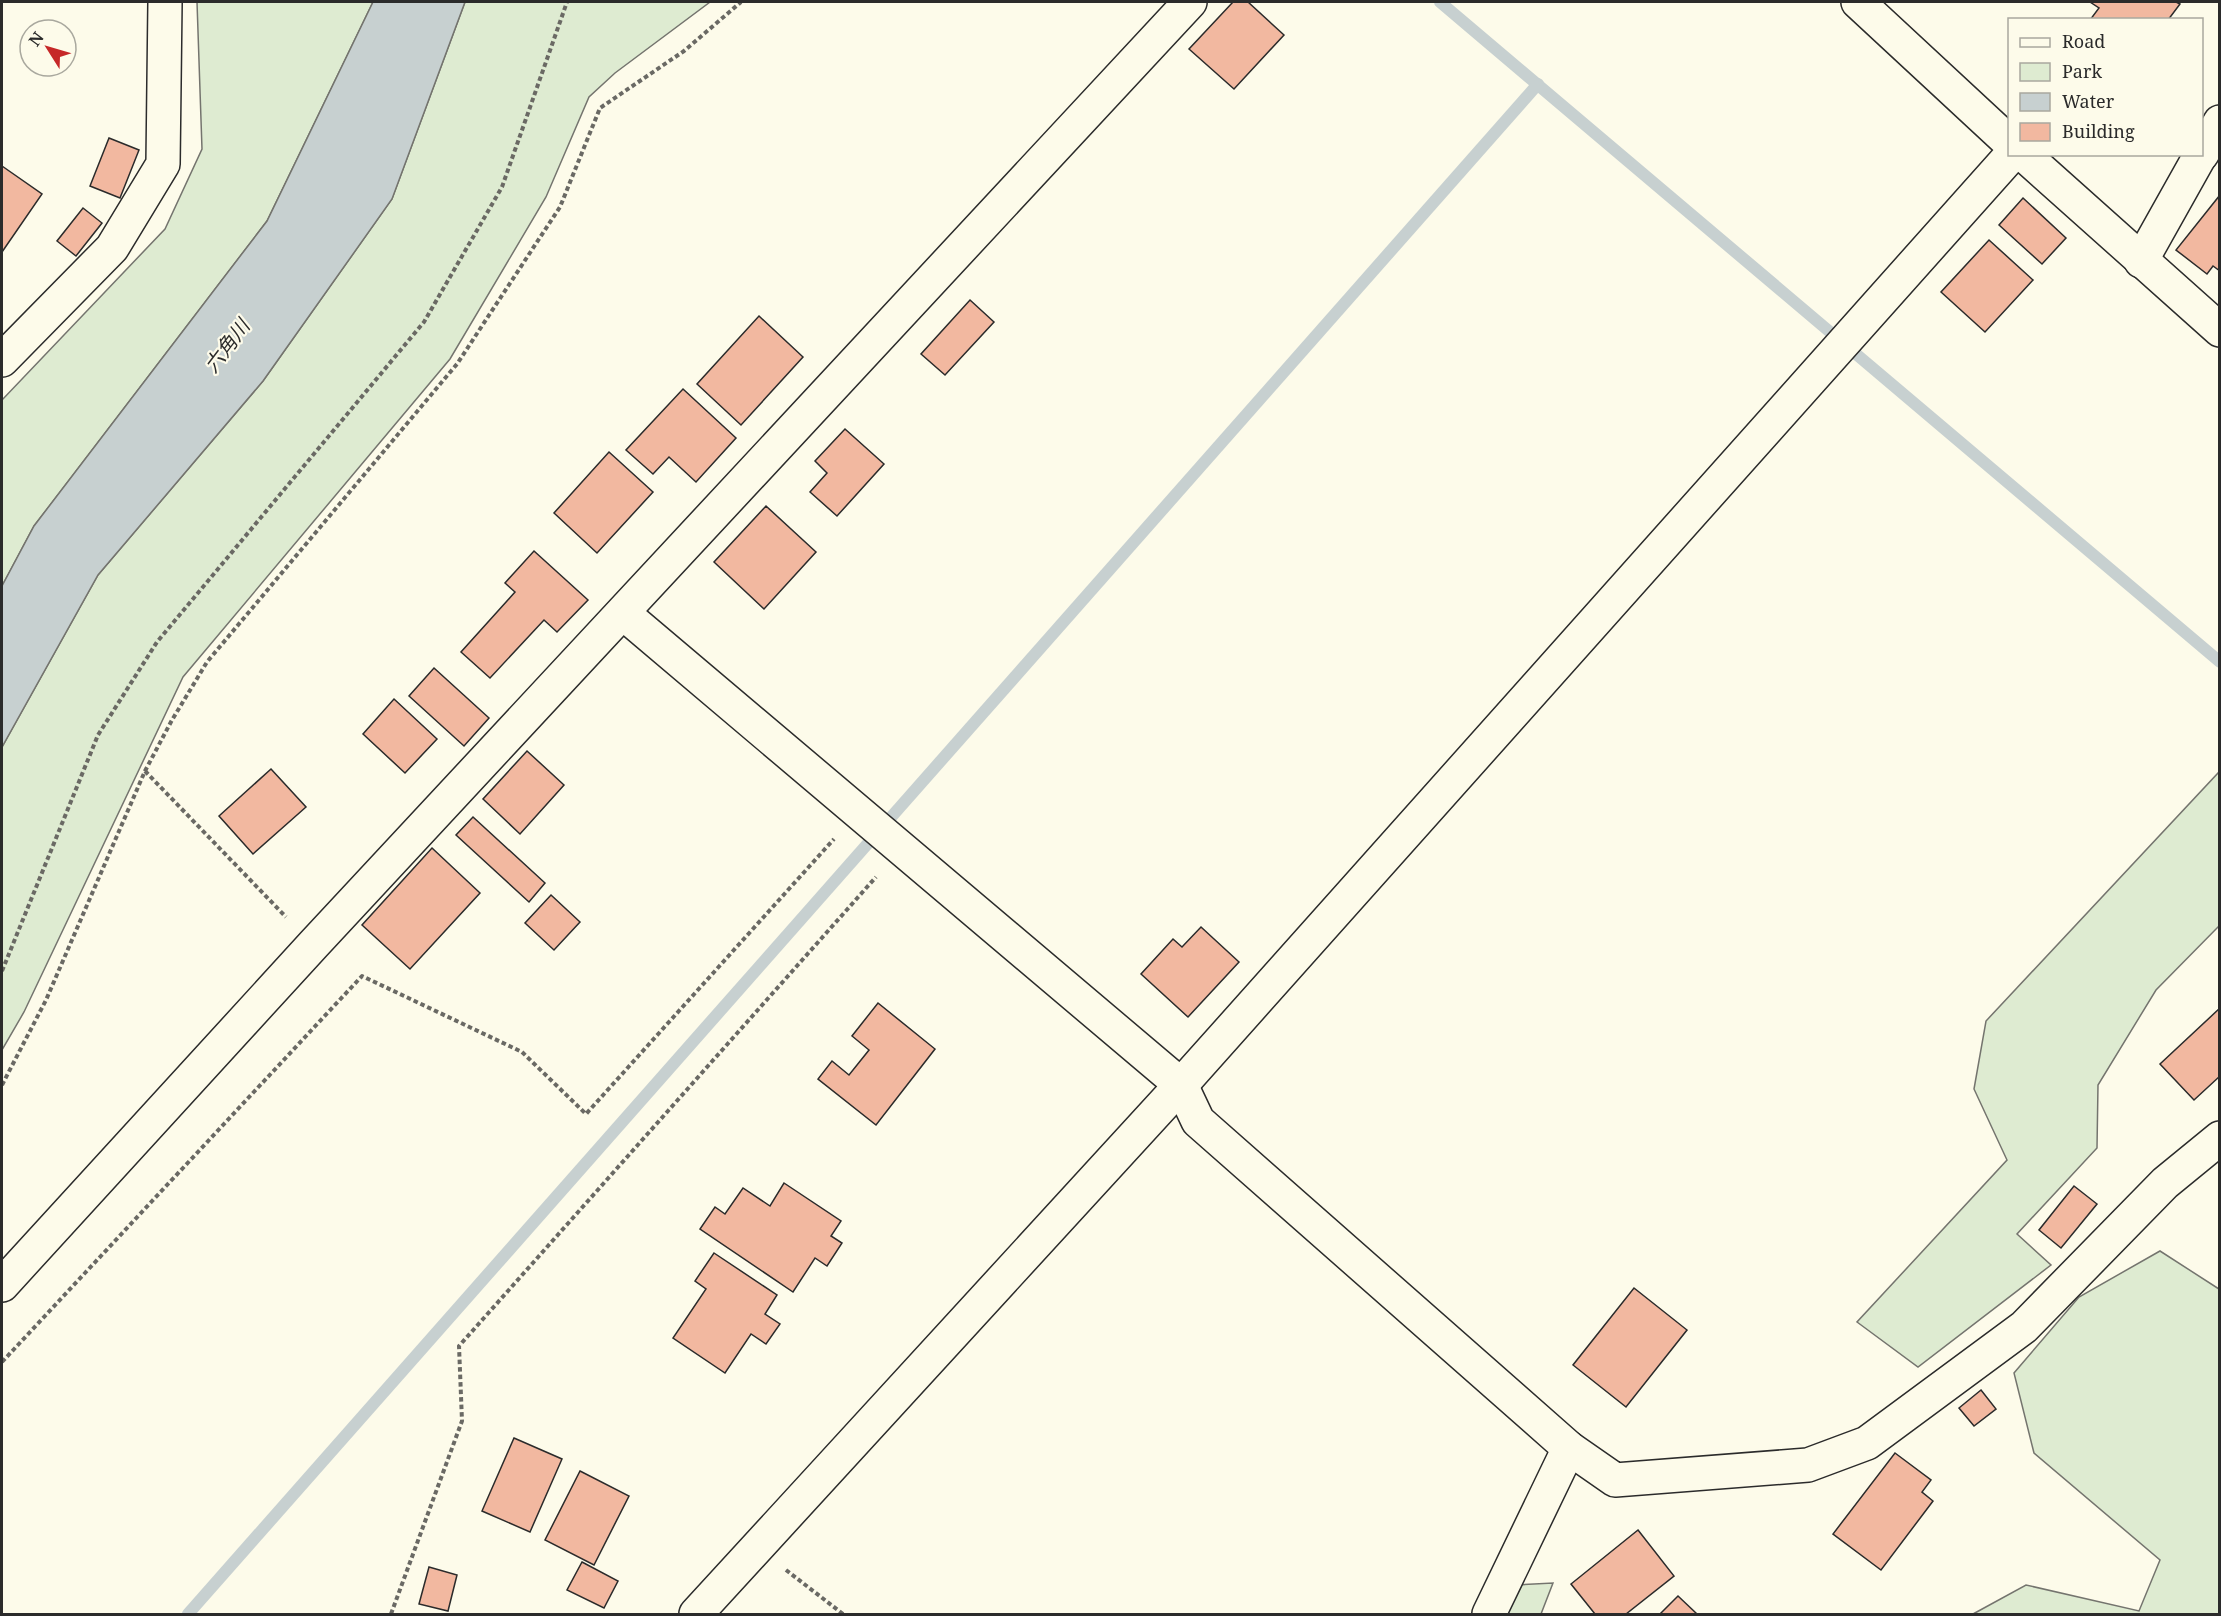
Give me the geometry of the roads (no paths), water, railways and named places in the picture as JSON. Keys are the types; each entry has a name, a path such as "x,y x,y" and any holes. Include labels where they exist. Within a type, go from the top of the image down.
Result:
{"street":[{"path":"2,360 111,248 163,164 165,2"},
{"path":"2,1285 313,945 1190,2"},
{"path":"1858,2 2008,140"},
{"path":"2203,151 2220,123"},
{"path":"696,1614 1181,1085 2010,156"},
{"path":"2024,156 2220,330"},
{"path":"2141,261 2200,156"},
{"path":"623,613 1181,1085 1198,1121 1569,1448 1615,1480 1808,1465 1867,1443 2024,1327 2165,1183 2220,1138"},
{"path":"1489,1614 1569,1448"}],"water":[{"name":"六角川","path":"373,2 465,2 392,199 263,381 98,575 2,747 2,586 34,526 267,221"}],"waterway":[{"path":"1440,2 2220,662"},
{"path":"188,1614 1538,84"}]}
